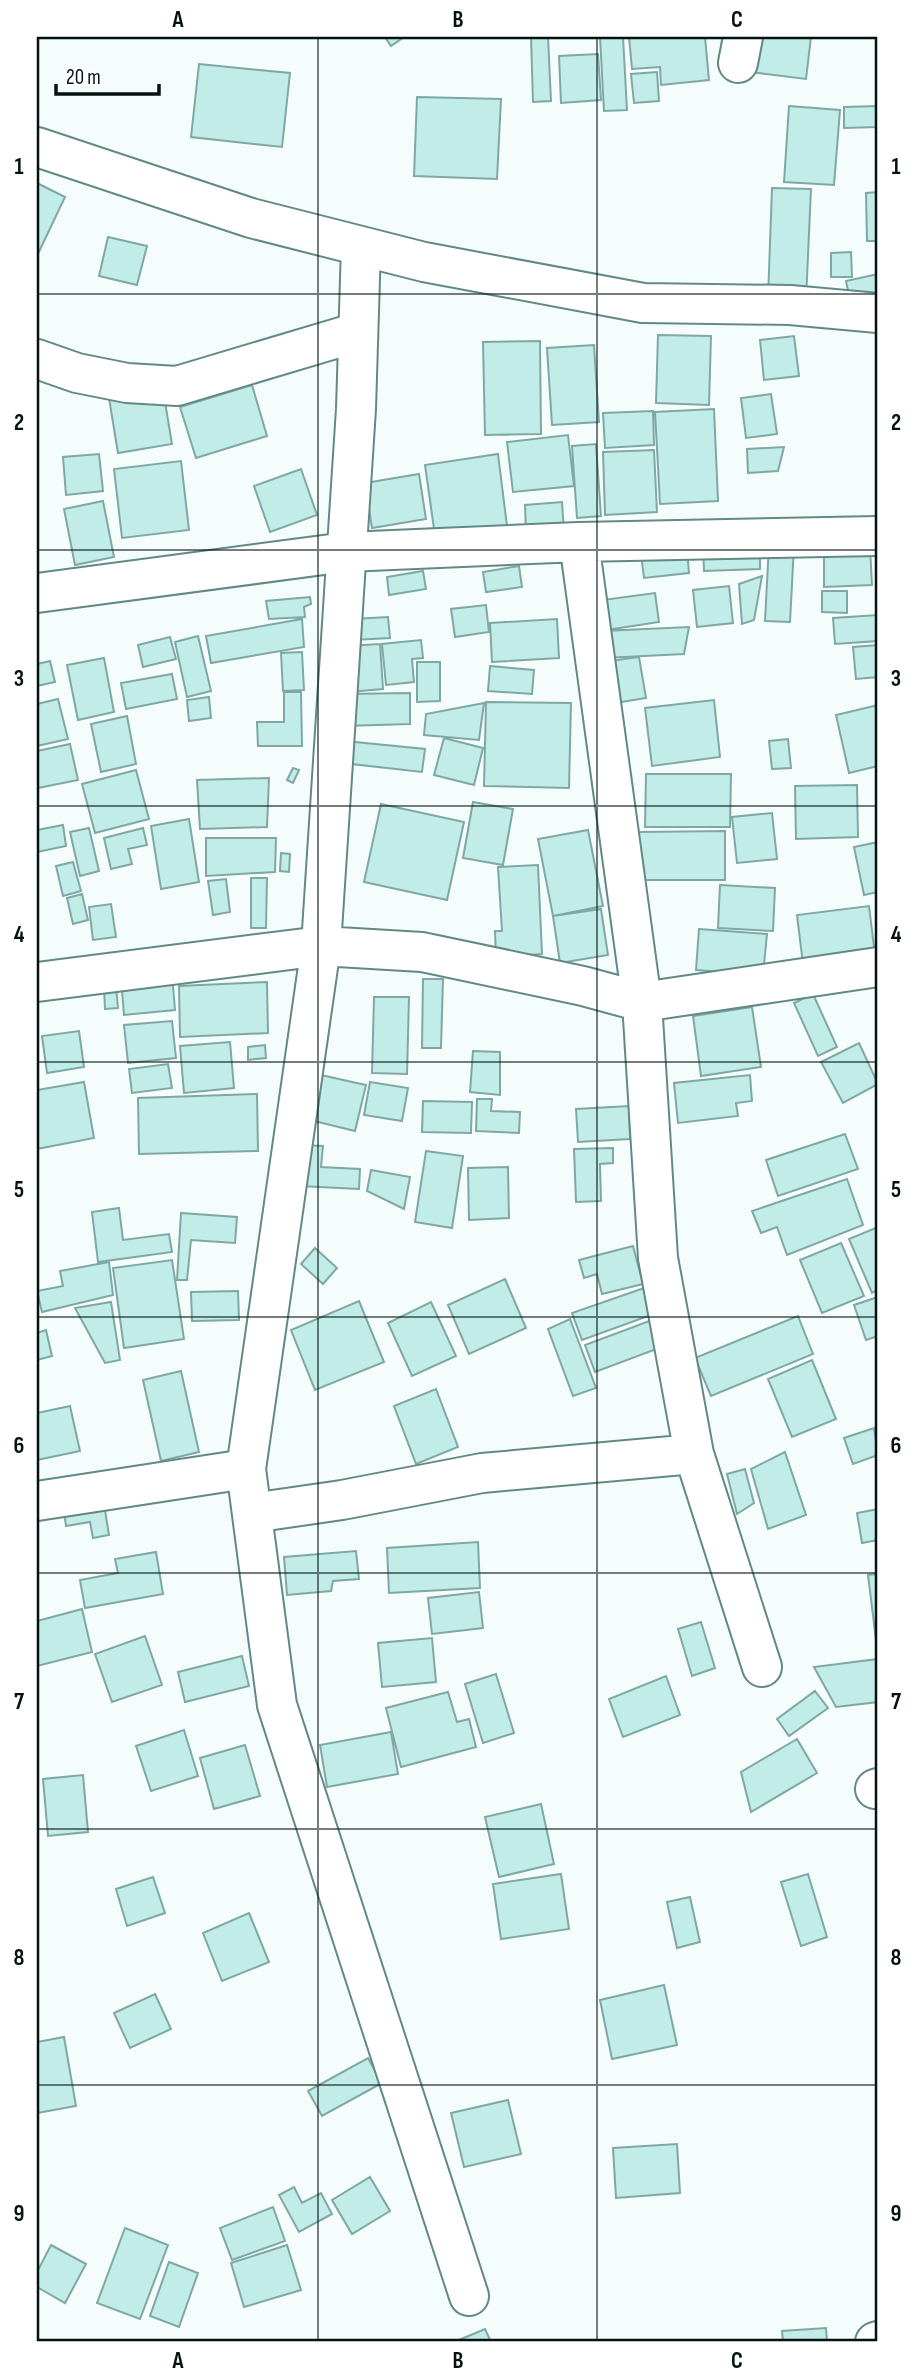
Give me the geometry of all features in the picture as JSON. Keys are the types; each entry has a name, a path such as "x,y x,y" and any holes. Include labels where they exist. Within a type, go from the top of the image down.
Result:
{"street":[{"path":"37,147 251,218 424,262 643,303 790,304 878,313"},
{"path":"362,246 321,946 246,1469 277,1705 469,2296"},
{"path":"37,359 77,373 127,383 177,386 358,332"},
{"path":"37,593 346,552 579,542 878,536"},
{"path":"579,542 642,1002 658,1258 694,1454 762,1667"},
{"path":"37,982 321,946 422,952 583,986 642,1002 878,967"},
{"path":"252,1513 342,1500 482,1473 694,1454"},
{"path":"37,1501 246,1469"}],"building":[{"path":"385,37 404,37 391,46"},
{"path":"531,37 548,37 551,101 533,102"},
{"path":"600,37 623,37 627,110 604,111"},
{"path":"629,37 705,37 709,80 661,85 660,67 632,69"},
{"path":"746,37 811,37 806,79 741,71"},
{"path":"598,54 601,100 561,103 559,56"},
{"path":"199,64 290,73 282,147 191,137"},
{"path":"657,72 659,101 634,103 631,74"},
{"path":"417,97 501,99 497,179 414,176"},
{"path":"789,106 840,110 834,185 784,182"},
{"path":"878,106 878,127 844,128 844,107"},
{"path":"37,183 65,197 37,256"},
{"path":"772,188 811,189 806,300 768,298"},
{"path":"878,192 878,241 867,241 866,193"},
{"path":"108,237 147,246 137,285 99,276"},
{"path":"851,252 852,277 831,277 831,253"},
{"path":"878,274 878,304 852,309 846,281"},
{"path":"658,335 711,336 709,405 656,403"},
{"path":"794,336 799,376 764,380 760,340"},
{"path":"540,341 541,434 485,435 483,342"},
{"path":"594,345 599,422 552,425 547,348"},
{"path":"252,385 267,436 196,458 180,407"},
{"path":"163,390 172,444 118,453 109,398"},
{"path":"771,394 777,434 746,438 741,398"},
{"path":"714,409 718,501 660,504 655,412"},
{"path":"653,411 654,445 605,448 603,413"},
{"path":"568,435 574,486 513,492 507,442"},
{"path":"596,444 601,516 577,518 572,446"},
{"path":"784,447 778,471 748,473 747,449"},
{"path":"654,450 657,512 605,515 603,452"},
{"path":"99,454 103,491 66,495 63,457"},
{"path":"498,454 507,526 435,536 425,465"},
{"path":"181,461 189,530 122,538 114,469"},
{"path":"301,469 317,515 270,532 254,486"},
{"path":"419,474 426,519 372,528 365,483"},
{"path":"103,501 114,557 75,565 64,509"},
{"path":"562,502 564,532 526,534 525,505"},
{"path":"760,544 760,569 704,571 703,545"},
{"path":"769,544 794,546 790,622 765,621"},
{"path":"870,547 872,585 824,587 824,549"},
{"path":"687,549 689,573 644,578 641,554"},
{"path":"519,566 522,587 486,592 483,572"},
{"path":"423,571 426,589 389,595 387,577"},
{"path":"762,576 754,620 742,624 739,584"},
{"path":"729,586 733,623 697,627 693,590"},
{"path":"822,591 847,591 847,613 822,612"},
{"path":"655,593 659,622 600,631 595,601"},
{"path":"310,597 311,604 304,607 305,617 269,619 266,601"},
{"path":"486,605 489,632 455,637 451,609"},
{"path":"878,615 878,641 835,644 833,618"},
{"path":"388,617 390,638 354,640 353,619"},
{"path":"302,619 304,647 211,663 206,636"},
{"path":"557,619 559,658 492,662 490,623"},
{"path":"689,627 684,654 604,658 602,631"},
{"path":"198,636 211,691 187,697 175,642"},
{"path":"170,637 176,659 143,667 138,645"},
{"path":"421,640 423,658 412,659 414,682 386,685 382,644"},
{"path":"380,644 383,689 349,692 347,646"},
{"path":"878,645 878,677 856,679 853,647"},
{"path":"302,652 304,690 283,691 281,653"},
{"path":"639,657 646,698 609,704 602,662"},
{"path":"104,658 114,712 78,720 67,665"},
{"path":"50,661 55,682 37,686 37,664"},
{"path":"417,662 440,662 440,701 417,702"},
{"path":"490,666 534,670 532,694 488,691"},
{"path":"172,674 177,699 126,709 121,683"},
{"path":"284,692 301,692 302,746 258,746 257,722 284,722"},
{"path":"410,693 410,724 344,726 344,694"},
{"path":"209,697 211,718 189,721 187,700"},
{"path":"58,699 68,739 37,746 37,704"},
{"path":"714,700 720,757 652,766 645,708"},
{"path":"486,702 571,703 569,788 484,786"},
{"path":"484,703 479,740 424,735 426,714"},
{"path":"878,705 878,766 849,773 836,715"},
{"path":"127,716 136,764 101,772 91,724"},
{"path":"444,738 483,748 474,785 434,775"},
{"path":"788,739 791,768 772,769 769,741"},
{"path":"345,741 425,749 422,772 343,763"},
{"path":"70,744 78,780 38,788 37,751"},
{"path":"293,768 299,770 293,783 287,780"},
{"path":"136,770 149,819 95,833 82,784"},
{"path":"646,774 731,774 730,827 645,827"},
{"path":"269,778 267,827 200,829 197,780"},
{"path":"857,785 858,837 796,839 795,786"},
{"path":"473,802 513,809 503,865 463,858"},
{"path":"381,804 464,822 447,900 364,882"},
{"path":"772,813 777,859 737,863 732,817"},
{"path":"189,819 199,882 161,889 151,826"},
{"path":"63,825 66,846 37,852 37,830"},
{"path":"89,828 99,871 80,876 70,832"},
{"path":"143,828 147,845 128,849 132,864 111,869 104,838"},
{"path":"588,830 603,906 553,916 538,839"},
{"path":"725,831 725,880 638,880 638,832"},
{"path":"206,838 276,838 275,872 206,876"},
{"path":"878,842 878,892 864,895 854,847"},
{"path":"281,853 290,854 289,872 280,871"},
{"path":"73,862 81,891 63,896 56,866"},
{"path":"538,865 542,954 496,957 495,931 502,931 498,867"},
{"path":"251,878 267,878 266,928 251,928"},
{"path":"226,879 230,912 213,915 208,881"},
{"path":"720,885 775,888 773,931 718,928"},
{"path":"82,894 88,920 73,924 67,898"},
{"path":"111,904 116,937 93,940 89,907"},
{"path":"869,906 875,955 803,964 797,915"},
{"path":"601,909 608,955 560,963 553,916"},
{"path":"699,929 767,934 763,975 696,970"},
{"path":"172,974 175,1010 124,1015 121,979"},
{"path":"423,979 443,979 441,1048 422,1048"},
{"path":"267,982 268,1033 180,1037 179,986"},
{"path":"116,986 118,1008 105,1009 104,987"},
{"path":"813,994 837,1047 818,1056 794,1003"},
{"path":"374,997 409,997 407,1074 372,1073"},
{"path":"752,1007 761,1067 701,1076 693,1016"},
{"path":"172,1021 176,1058 128,1063 124,1025"},
{"path":"79,1031 84,1067 47,1073 42,1036"},
{"path":"230,1042 234,1088 184,1093 180,1046"},
{"path":"859,1043 878,1084 843,1103 821,1062"},
{"path":"265,1045 266,1058 248,1060 248,1047"},
{"path":"473,1051 500,1052 500,1095 470,1092"},
{"path":"168,1064 172,1088 132,1093 129,1069"},
{"path":"321,1075 366,1085 355,1131 310,1120"},
{"path":"750,1075 752,1101 736,1103 738,1116 678,1123 674,1083"},
{"path":"84,1082 94,1138 37,1149 37,1090"},
{"path":"370,1082 408,1088 402,1121 364,1115"},
{"path":"257,1094 258,1151 139,1154 138,1098"},
{"path":"477,1099 492,1099 491,1111 520,1112 519,1133 476,1131"},
{"path":"423,1101 472,1102 471,1133 422,1132"},
{"path":"629,1106 630,1139 578,1142 576,1109"},
{"path":"845,1134 858,1169 778,1196 766,1160"},
{"path":"303,1145 323,1146 321,1167 360,1169 359,1189 300,1186"},
{"path":"613,1148 613,1163 600,1164 601,1201 576,1202 574,1149"},
{"path":"426,1151 463,1156 452,1228 415,1222"},
{"path":"508,1167 509,1218 469,1220 468,1168"},
{"path":"371,1170 410,1177 404,1209 367,1191"},
{"path":"847,1179 863,1225 787,1255 777,1227 761,1233 752,1211"},
{"path":"119,1208 123,1240 169,1234 172,1252 98,1262 92,1212"},
{"path":"181,1213 237,1217 235,1243 191,1240 187,1280 177,1280"},
{"path":"878,1227 878,1290 872,1293 849,1239"},
{"path":"841,1243 864,1296 822,1313 800,1260"},
{"path":"633,1246 643,1284 602,1294 597,1274 584,1278 579,1260"},
{"path":"315,1248 337,1268 323,1284 301,1264"},
{"path":"172,1260 184,1339 124,1348 113,1268"},
{"path":"109,1262 113,1295 42,1312 37,1291 63,1286 60,1271"},
{"path":"505,1279 526,1328 469,1354 448,1305"},
{"path":"644,1288 654,1314 582,1340 572,1313"},
{"path":"238,1291 239,1320 192,1321 191,1292"},
{"path":"878,1297 878,1336 866,1340 854,1305"},
{"path":"359,1301 384,1362 315,1390 291,1330"},
{"path":"111,1302 120,1360 105,1363 75,1308"},
{"path":"431,1302 456,1356 412,1376 388,1323"},
{"path":"798,1316 813,1354 711,1396 695,1358"},
{"path":"570,1319 596,1388 573,1396 548,1329"},
{"path":"652,1320 662,1347 595,1372 585,1345"},
{"path":"46,1330 52,1356 37,1360 37,1333"},
{"path":"812,1360 836,1419 792,1437 768,1379"},
{"path":"181,1371 199,1452 161,1461 143,1380"},
{"path":"436,1389 458,1447 416,1464 394,1406"},
{"path":"70,1406 80,1451 37,1460 37,1413"},
{"path":"874,1428 878,1455 853,1464 844,1438"},
{"path":"785,1452 806,1515 768,1529 751,1469"},
{"path":"745,1469 754,1503 737,1514 727,1474"},
{"path":"103,1498 109,1535 93,1538 90,1522 66,1526 63,1505"},
{"path":"878,1509 878,1540 862,1543 857,1513"},
{"path":"478,1542 480,1588 389,1593 387,1548"},
{"path":"356,1551 359,1579 333,1581 331,1591 287,1595 284,1557"},
{"path":"156,1552 163,1594 85,1608 80,1580 118,1573 115,1559"},
{"path":"878,1574 878,1640 876,1640 868,1575"},
{"path":"479,1592 483,1628 432,1634 428,1598"},
{"path":"82,1609 92,1652 37,1666 37,1621"},
{"path":"701,1622 715,1668 692,1676 678,1629"},
{"path":"145,1636 162,1685 112,1702 95,1654"},
{"path":"432,1638 436,1682 382,1687 378,1643"},
{"path":"242,1656 249,1686 185,1702 178,1672"},
{"path":"878,1659 878,1702 836,1707 814,1667"},
{"path":"496,1674 514,1733 483,1743 465,1684"},
{"path":"666,1676 680,1715 623,1737 609,1699"},
{"path":"815,1691 828,1708 789,1736 777,1719"},
{"path":"448,1692 457,1722 469,1719 476,1747 401,1767 386,1708"},
{"path":"184,1730 198,1776 151,1791 136,1746"},
{"path":"391,1732 398,1774 327,1787 320,1745"},
{"path":"797,1739 817,1773 751,1812 741,1772"},
{"path":"245,1745 260,1796 214,1809 200,1758"},
{"path":"83,1775 88,1832 48,1836 43,1779"},
{"path":"541,1804 554,1864 499,1877 485,1817"},
{"path":"561,1874 569,1929 501,1939 493,1884"},
{"path":"808,1874 827,1937 801,1946 781,1882"},
{"path":"153,1877 165,1913 127,1926 116,1889"},
{"path":"690,1897 700,1942 677,1948 667,1902"},
{"path":"249,1913 269,1962 222,1981 203,1933"},
{"path":"664,1985 677,2045 612,2059 600,2000"},
{"path":"155,1994 171,2029 130,2048 114,2013"},
{"path":"64,2037 76,2106 37,2113 37,2042"},
{"path":"368,2058 382,2083 322,2116 308,2091"},
{"path":"508,2100 521,2154 464,2167 451,2113"},
{"path":"677,2144 680,2193 616,2198 613,2148"},
{"path":"370,2177 390,2211 352,2234 332,2200"},
{"path":"294,2187 302,2203 321,2193 332,2214 299,2232 279,2195"},
{"path":"273,2207 285,2241 232,2260 220,2228"},
{"path":"125,2228 168,2245 140,2319 97,2303"},
{"path":"51,2245 86,2264 65,2303 37,2287 37,2272"},
{"path":"287,2245 301,2290 244,2307 231,2263"},
{"path":"169,2262 198,2273 179,2327 150,2316"},
{"path":"826,2328 827,2342 783,2342 782,2331"},
{"path":"485,2329 491,2342 454,2342"}]}
